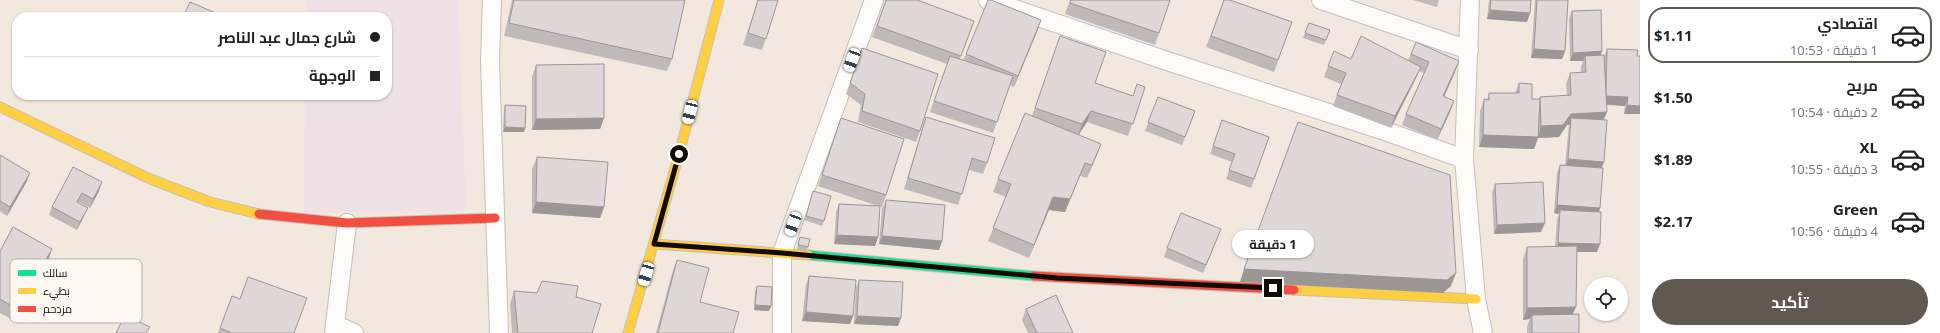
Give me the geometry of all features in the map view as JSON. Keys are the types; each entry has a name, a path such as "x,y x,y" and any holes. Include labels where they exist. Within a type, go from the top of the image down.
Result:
{"street":[{"path":"492,0 490,62 499,333"},
{"path":"628,333 654,244 719,0"},
{"path":"782,333 782,253 874,0"},
{"path":"988,0 1170,62 1385,130 1464,159"},
{"path":"1321,0 1469,50"},
{"path":"1470,0 1464,159 1476,299 1483,333"},
{"path":"0,107 150,180 210,202 262,215 347,223 495,218"},
{"path":"347,223 335,329 354,333"},
{"path":"654,244 782,253 1057,278 1476,299"}],"shaded area":[{"path":"306,0 458,0 466,211 304,213 305,100 392,100 392,12 306,12"}],"building":[{"path":"514,0 685,0 672,59 509,23"},
{"path":"758,0 778,0 766,39 748,33"},
{"path":"886,0 917,0 974,21 961,56 877,26"},
{"path":"988,0 1041,20 1018,76 966,54"},
{"path":"1071,0 1170,0 1159,33 1070,3"},
{"path":"1224,0 1230,0 1292,22 1278,60 1211,36"},
{"path":"1491,0 1531,0 1530,13 1490,10"},
{"path":"1537,0 1568,0 1565,51 1534,49"},
{"path":"190,2 213,12 185,12"},
{"path":"1601,10 1602,51 1573,53 1572,11"},
{"path":"1309,23 1330,30 1326,40 1305,33"},
{"path":"1060,36 1106,52 1095,83 1133,96 1137,84 1145,87 1133,124 1091,111 1082,124 1035,108"},
{"path":"1361,36 1421,67 1395,116 1337,95 1346,73 1328,66 1334,51 1351,59"},
{"path":"1416,42 1459,61 1443,96 1454,101 1441,129 1406,114 1429,62 1411,54"},
{"path":"862,48 938,74 920,131 862,111 865,94 850,83"},
{"path":"1607,49 1638,50 1637,56 1640,56 1640,106 1627,105 1628,97 1606,96"},
{"path":"1604,55 1607,112 1571,114 1563,125 1541,126 1540,97 1571,95 1570,73 1586,72 1585,56"},
{"path":"950,56 1013,76 997,122 934,101"},
{"path":"604,64 604,118 536,119 536,65"},
{"path":"1519,83 1532,84 1532,99 1540,99 1538,137 1483,135 1484,99 1489,100 1489,93 1519,93"},
{"path":"1158,97 1195,111 1185,137 1148,122"},
{"path":"505,105 526,106 525,128 505,127"},
{"path":"1025,113 1101,144 1092,165 1085,163 1070,199 1053,197 1034,245 993,228 1011,184 998,179"},
{"path":"926,117 995,138 987,163 972,158 962,194 908,178"},
{"path":"841,118 904,139 886,195 822,175"},
{"path":"1571,118 1607,120 1604,162 1568,159"},
{"path":"1222,120 1269,137 1254,179 1229,170 1235,154 1213,146"},
{"path":"1298,122 1450,175 1456,273 1447,280 1244,269"},
{"path":"0,155 30,173 10,207 0,201"},
{"path":"537,157 608,162 604,207 536,202"},
{"path":"1560,165 1603,168 1600,208 1557,205"},
{"path":"73,167 102,182 93,199 82,193 77,202 88,208 80,222 52,207"},
{"path":"1543,182 1545,223 1497,225 1495,184"},
{"path":"813,191 831,196 824,221 806,216"},
{"path":"886,200 945,205 942,241 882,236"},
{"path":"839,204 880,206 878,237 837,235"},
{"path":"1560,210 1601,212 1600,244 1558,243"},
{"path":"1181,213 1221,229 1206,265 1167,248"},
{"path":"13,227 52,249 46,259 10,259 10,305 0,299 0,251"},
{"path":"800,237 810,239 808,247 798,245"},
{"path":"1577,246 1576,307 1527,308 1527,247"},
{"path":"677,260 709,268 700,302 739,312 733,333 658,333"},
{"path":"809,276 856,280 853,316 806,312"},
{"path":"248,277 307,298 294,333 232,333 220,328 232,296 240,299"},
{"path":"859,280 903,282 901,318 857,316"},
{"path":"542,281 578,286 576,297 601,304 592,333 518,333 514,291 537,293"},
{"path":"757,286 772,287 771,306 755,305"},
{"path":"1056,295 1073,333 1037,333 1026,309"},
{"path":"1579,314 1579,333 1532,333 1532,315"},
{"path":"121,323 142,323 150,327 146,333 116,333"}],"traffic: fast":[{"path":"808,255 1034,276"}],"traffic: slow":[{"path":"628,333 679,154 719,0"},
{"path":"0,107 150,179 210,202 259,214"},
{"path":"654,244 808,255"},
{"path":"1294,290 1476,299"}],"traffic: jam":[{"path":"259,214 347,223 495,218"},
{"path":"1034,276 1294,290"}],"route":[{"path":"679,154 654,244 782,253 907,266 1057,278 1273,288"}]}
